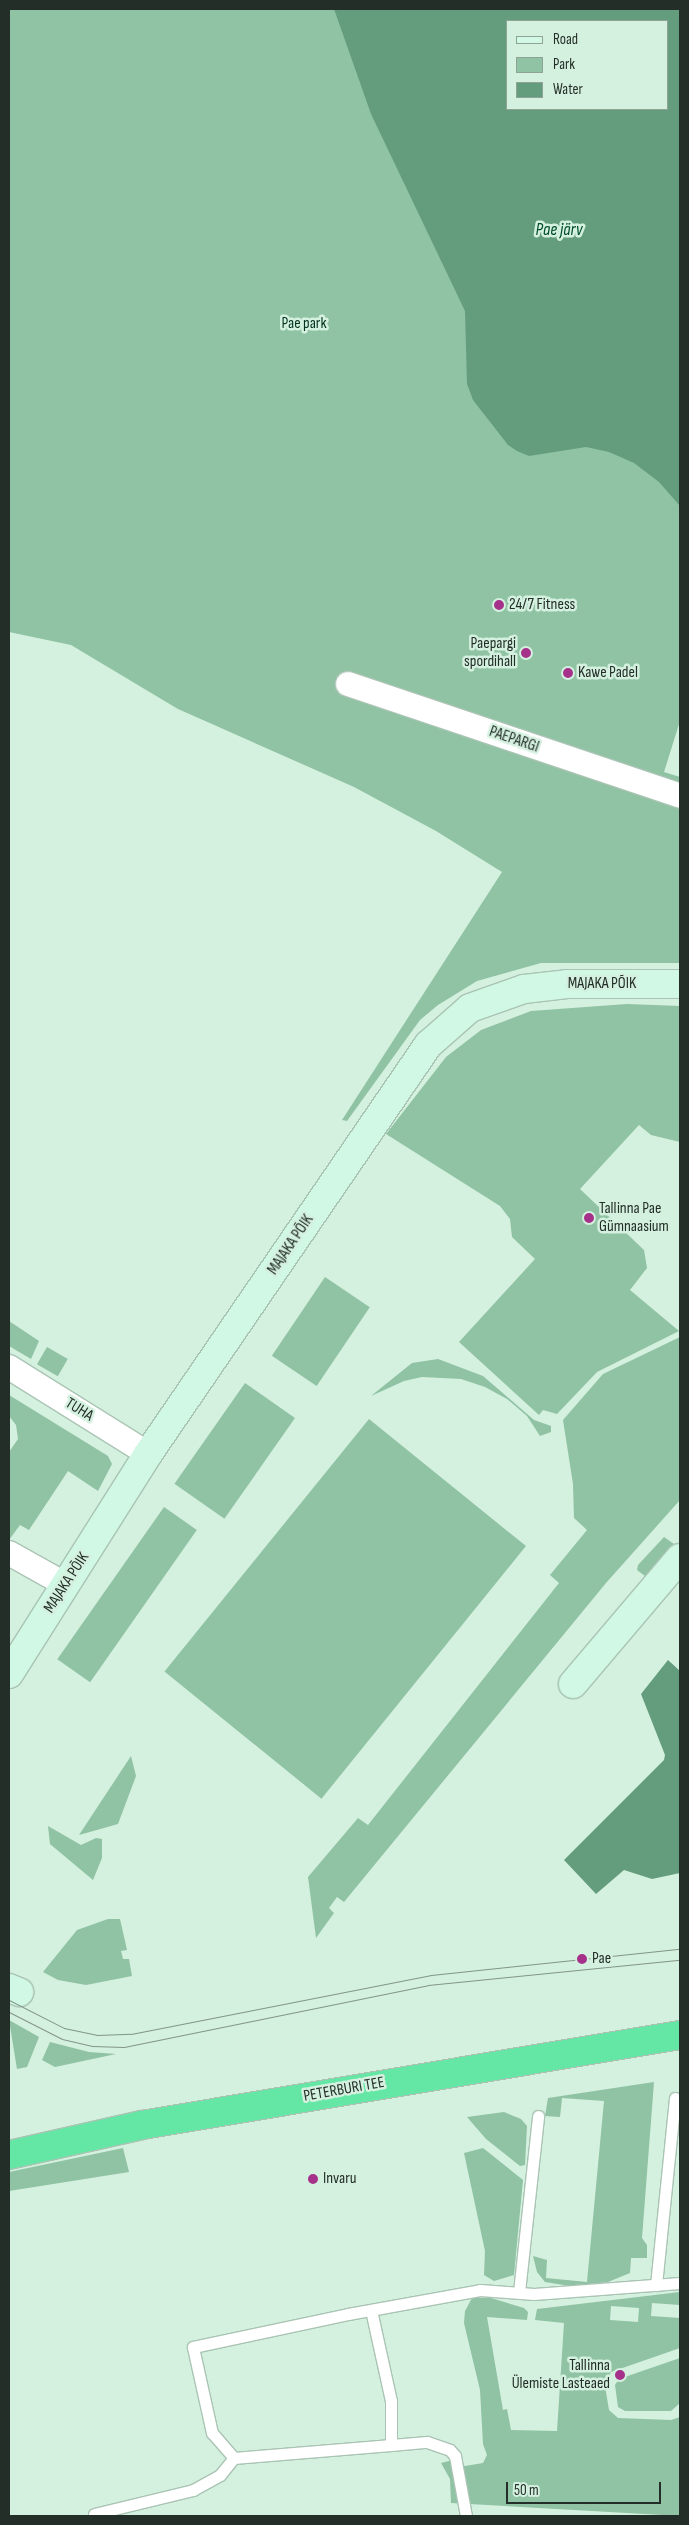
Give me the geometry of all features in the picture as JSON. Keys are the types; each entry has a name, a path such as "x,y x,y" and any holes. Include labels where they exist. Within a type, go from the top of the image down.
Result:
{"highway":[{"name":"PETERBURI TEE","path":"9,2155 142,2125 680,2035"}],"street":[{"name":"PAEPARGI","path":"348,684 680,796"},
{"name":"MAJAKA PÕIK","path":"9,1674 148,1454 435,1039 470,1008 524,989 567,984 680,984"},
{"name":"TUHA","path":"9,1367 148,1454"},
{"path":"9,1553 66,1585"},
{"path":"573,1684 680,1558"}],"lane":[{"path":"656,2285 674,2098"},
{"path":"519,2292 538,2116"},
{"path":"234,2458 212,2432 193,2347 371,2310 480,2290 534,2294 680,2283"},
{"path":"371,2310 391,2401 391,2445"},
{"path":"94,2514 193,2490 220,2475 234,2458 427,2442 450,2450 455,2456 466,2516"}],"green space":[{"name":"Pae park","path":"9,9 680,9 680,721 664,772 680,777 680,963 541,963 477,981 438,1005 420,1020 347,1121 342,1120 502,872 436,831 354,787 178,709 71,645 9,632"},
{"path":"627,1004 680,1006 680,1142 651,1135 639,1125 580,1189 644,1250 647,1268 630,1290 679,1331 597,1372 557,1414 543,1410 539,1415 459,1342 535,1259 512,1237 510,1219 500,1206 386,1134 446,1057 481,1030 531,1011"},
{"path":"325,1277 370,1307 317,1386 272,1356"},
{"path":"9,1321 39,1341 31,1359 9,1346"},
{"path":"680,1337 680,1500 606,1583 344,1902 337,1897 329,1908 334,1913 316,1938 308,1877 358,1818 368,1825 559,1583 550,1575 587,1530 574,1518 573,1484 563,1420 603,1374"},
{"path":"47,1347 68,1359 58,1376 37,1364"},
{"path":"438,1359 483,1376 534,1420 551,1426 551,1432 540,1436 527,1416 507,1399 485,1387 461,1379 422,1377 404,1381 371,1396 412,1363"},
{"path":"245,1383 295,1418 224,1519 174,1484"},
{"path":"9,1395 108,1456 112,1464 98,1491 68,1471 29,1530 20,1525 9,1540 9,1452 18,1439 16,1425 9,1416"},
{"path":"369,1419 526,1546 321,1799 164,1672"},
{"path":"164,1507 197,1530 90,1682 57,1659"},
{"path":"664,1537 674,1544 645,1576 637,1570 638,1565"},
{"path":"131,1756 136,1776 118,1824 79,1835"},
{"path":"48,1826 81,1845 96,1838 102,1839 102,1858 93,1880 50,1844"},
{"path":"108,1919 120,1919 127,1950 121,1951 123,1959 129,1959 132,1976 86,1985 58,1980 43,1972 77,1930"},
{"path":"9,2020 39,2037 27,2067 17,2069"},
{"path":"50,2042 89,2052 116,2054 55,2067 42,2060"},
{"path":"654,2082 642,2238 647,2245 647,2258 631,2258 630,2273 608,2282 570,2286 545,2282 537,2272 533,2256 547,2260 546,2278 587,2282 604,2101 562,2098 560,2117 545,2116 548,2098"},
{"path":"504,2112 521,2119 527,2126 525,2165 520,2166 486,2139 467,2117"},
{"path":"123,2148 129,2172 9,2191 9,2172"},
{"path":"483,2148 523,2180 514,2275 494,2281 484,2275 485,2251 464,2153"},
{"path":"680,2292 680,2305 652,2303 651,2316 680,2318 680,2348 611,2372 605,2386 609,2410 618,2418 671,2420 680,2417 680,2516 451,2503 450,2479 441,2463 457,2459 465,2466 483,2463 487,2455 483,2444 480,2390 464,2323 465,2311 472,2298 491,2298 524,2308 528,2312 527,2320 487,2317 503,2410 507,2409 511,2430 557,2431 564,2323 535,2320 537,2309","holes":["611,2306 639,2308 638,2322 610,2320"]},
{"path":"680,2358 680,2403 671,2411 625,2411 618,2407 615,2385 619,2379"}],"water":[{"name":"Pae järv","path":"334,9 680,9 680,506 659,482 634,463 609,452 586,447 529,456 508,445 473,400 467,384 465,311 371,114"},
{"path":"668,1660 680,1671 680,1873 652,1879 624,1870 596,1894 564,1860 664,1760 665,1755 641,1694"}],"tram line":[{"path":"9,2000 64,2028 97,2035 131,2034 431,1975 680,1949"},
{"path":"9,2012 62,2039 92,2046 124,2047 428,1985 680,1960"}],"place":[{"name":"24/7 Fitness","path":"499,605"},
{"name":"Paepargi spordihall","path":"526,653"},
{"name":"Kawe Padel","path":"568,673"},
{"name":"Tallinna Pae Gümnaasium","path":"589,1218"},
{"name":"Pae","path":"582,1959"},
{"name":"Invaru","path":"313,2179"},
{"name":"Tallinna Ülemiste Lasteaed","path":"620,2375"}]}
